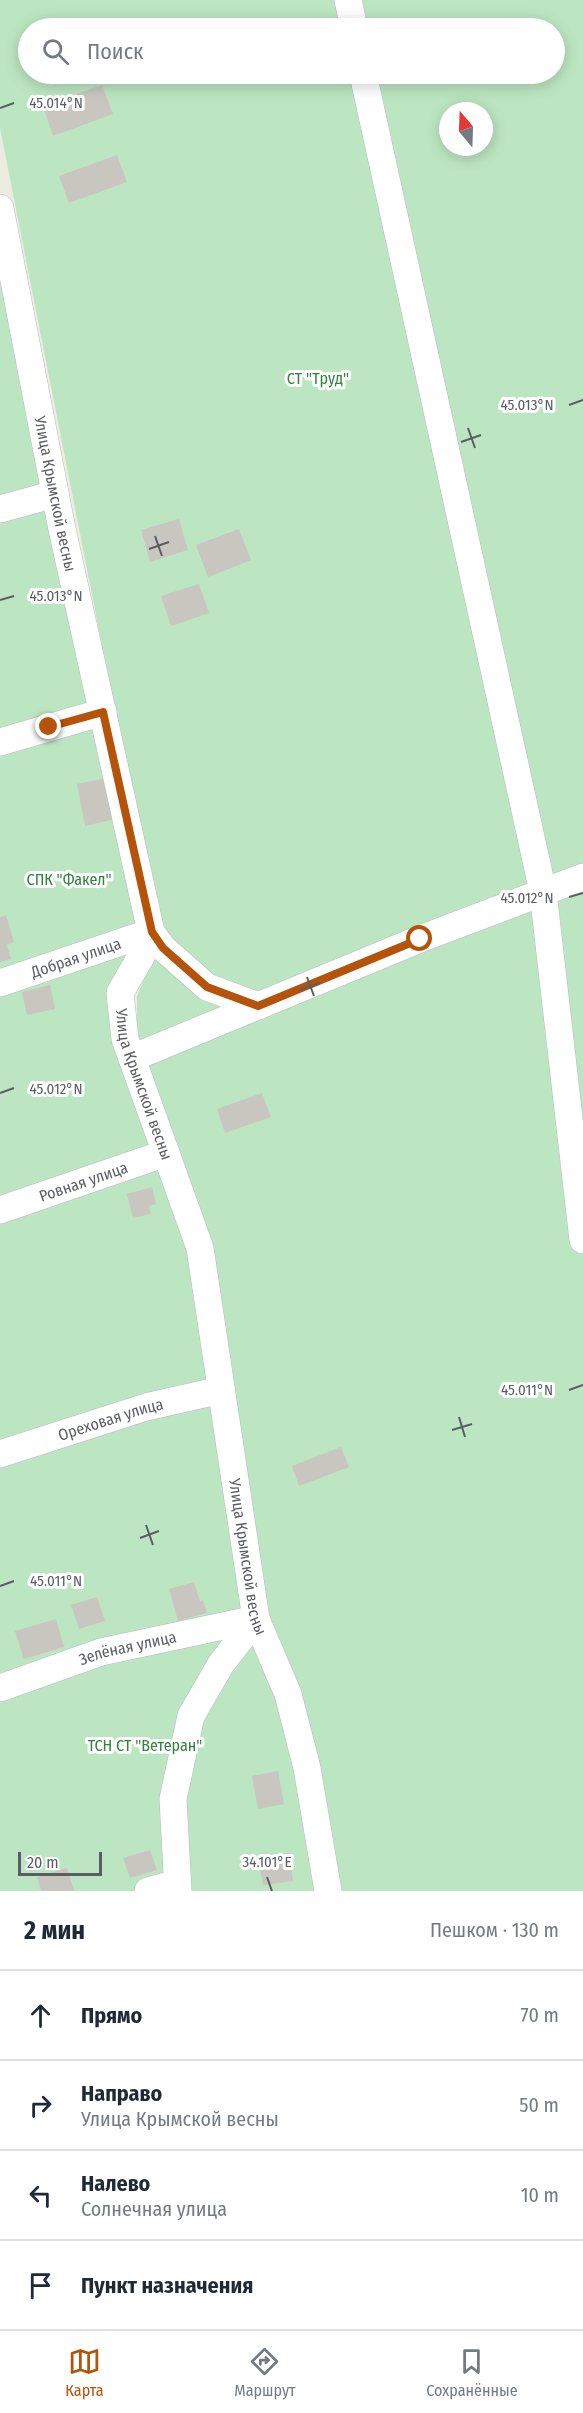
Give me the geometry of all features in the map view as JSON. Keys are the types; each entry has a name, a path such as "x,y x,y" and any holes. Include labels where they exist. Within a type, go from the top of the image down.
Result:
{"lane":[{"path":"348,0 352,18"},
{"path":"365,84 543,892 583,1240"},
{"name":"Улица Крымской весны","path":"0,208 6,274 152,932 120,993 125,1039 200,1248 256,1619 291,1704 307,1768 328,1891"},
{"path":"0,509 55,494"},
{"path":"0,742 103,712"},
{"path":"132,1058 420,939 583,877"},
{"path":"152,932 163,948 207,987 258,1006"},
{"name":"Добрая улица","path":"0,983 152,932"},
{"name":"Ровная улица","path":"0,1210 166,1152"},
{"name":"Ореховая улица","path":"0,1454 146,1407 221,1390"},
{"path":"148,1891 178,1887 173,1799 191,1716 220,1664 256,1619"},
{"name":"Зелёная улица","path":"0,1688 101,1652 256,1619"}],"green space":[{"name":"СТ \"Труд\"","path":"0,0 583,0 583,1891 335,1891 265,1617 212,1243 137,1041 137,996 154,955 157,924 0,128"},
{"name":"СПК \"Факел\"","path":"0,208 151,932 0,983"},
{"name":"ТСН СТ \"Ветеран\"","path":"140,941 116,988 191,1243 321,1891 0,1891 0,989"}],"building":[{"path":"102,85 113,114 53,136 43,106"},
{"path":"117,155 127,182 69,203 59,176"},
{"path":"179,519 188,550 150,562 141,530"},
{"path":"239,529 251,560 208,577 196,545"},
{"path":"199,584 209,613 171,626 161,596"},
{"path":"107,778 115,819 85,826 77,784"},
{"path":"6,915 14,942 7,945 11,959 0,962 0,917"},
{"path":"50,985 55,1009 27,1015 22,992"},
{"path":"262,1093 271,1117 225,1133 217,1109"},
{"path":"152,1187 156,1204 149,1206 151,1214 133,1218 127,1194"},
{"path":"341,1447 349,1467 299,1486 292,1466"},
{"path":"194,1582 200,1601 203,1600 207,1613 178,1621 169,1589"},
{"path":"97,1597 105,1621 79,1629 71,1605"},
{"path":"56,1619 64,1647 24,1659 15,1631"},
{"path":"278,1771 284,1804 258,1809 252,1776"},
{"path":"150,1850 157,1870 130,1878 123,1858"},
{"path":"289,1853 293,1881 263,1885 258,1857"},
{"path":"67,1868 74,1891 41,1891 37,1877"}],"route":[{"path":"49,727 103,712 152,932 163,948 207,987 258,1006 420,939"}]}
